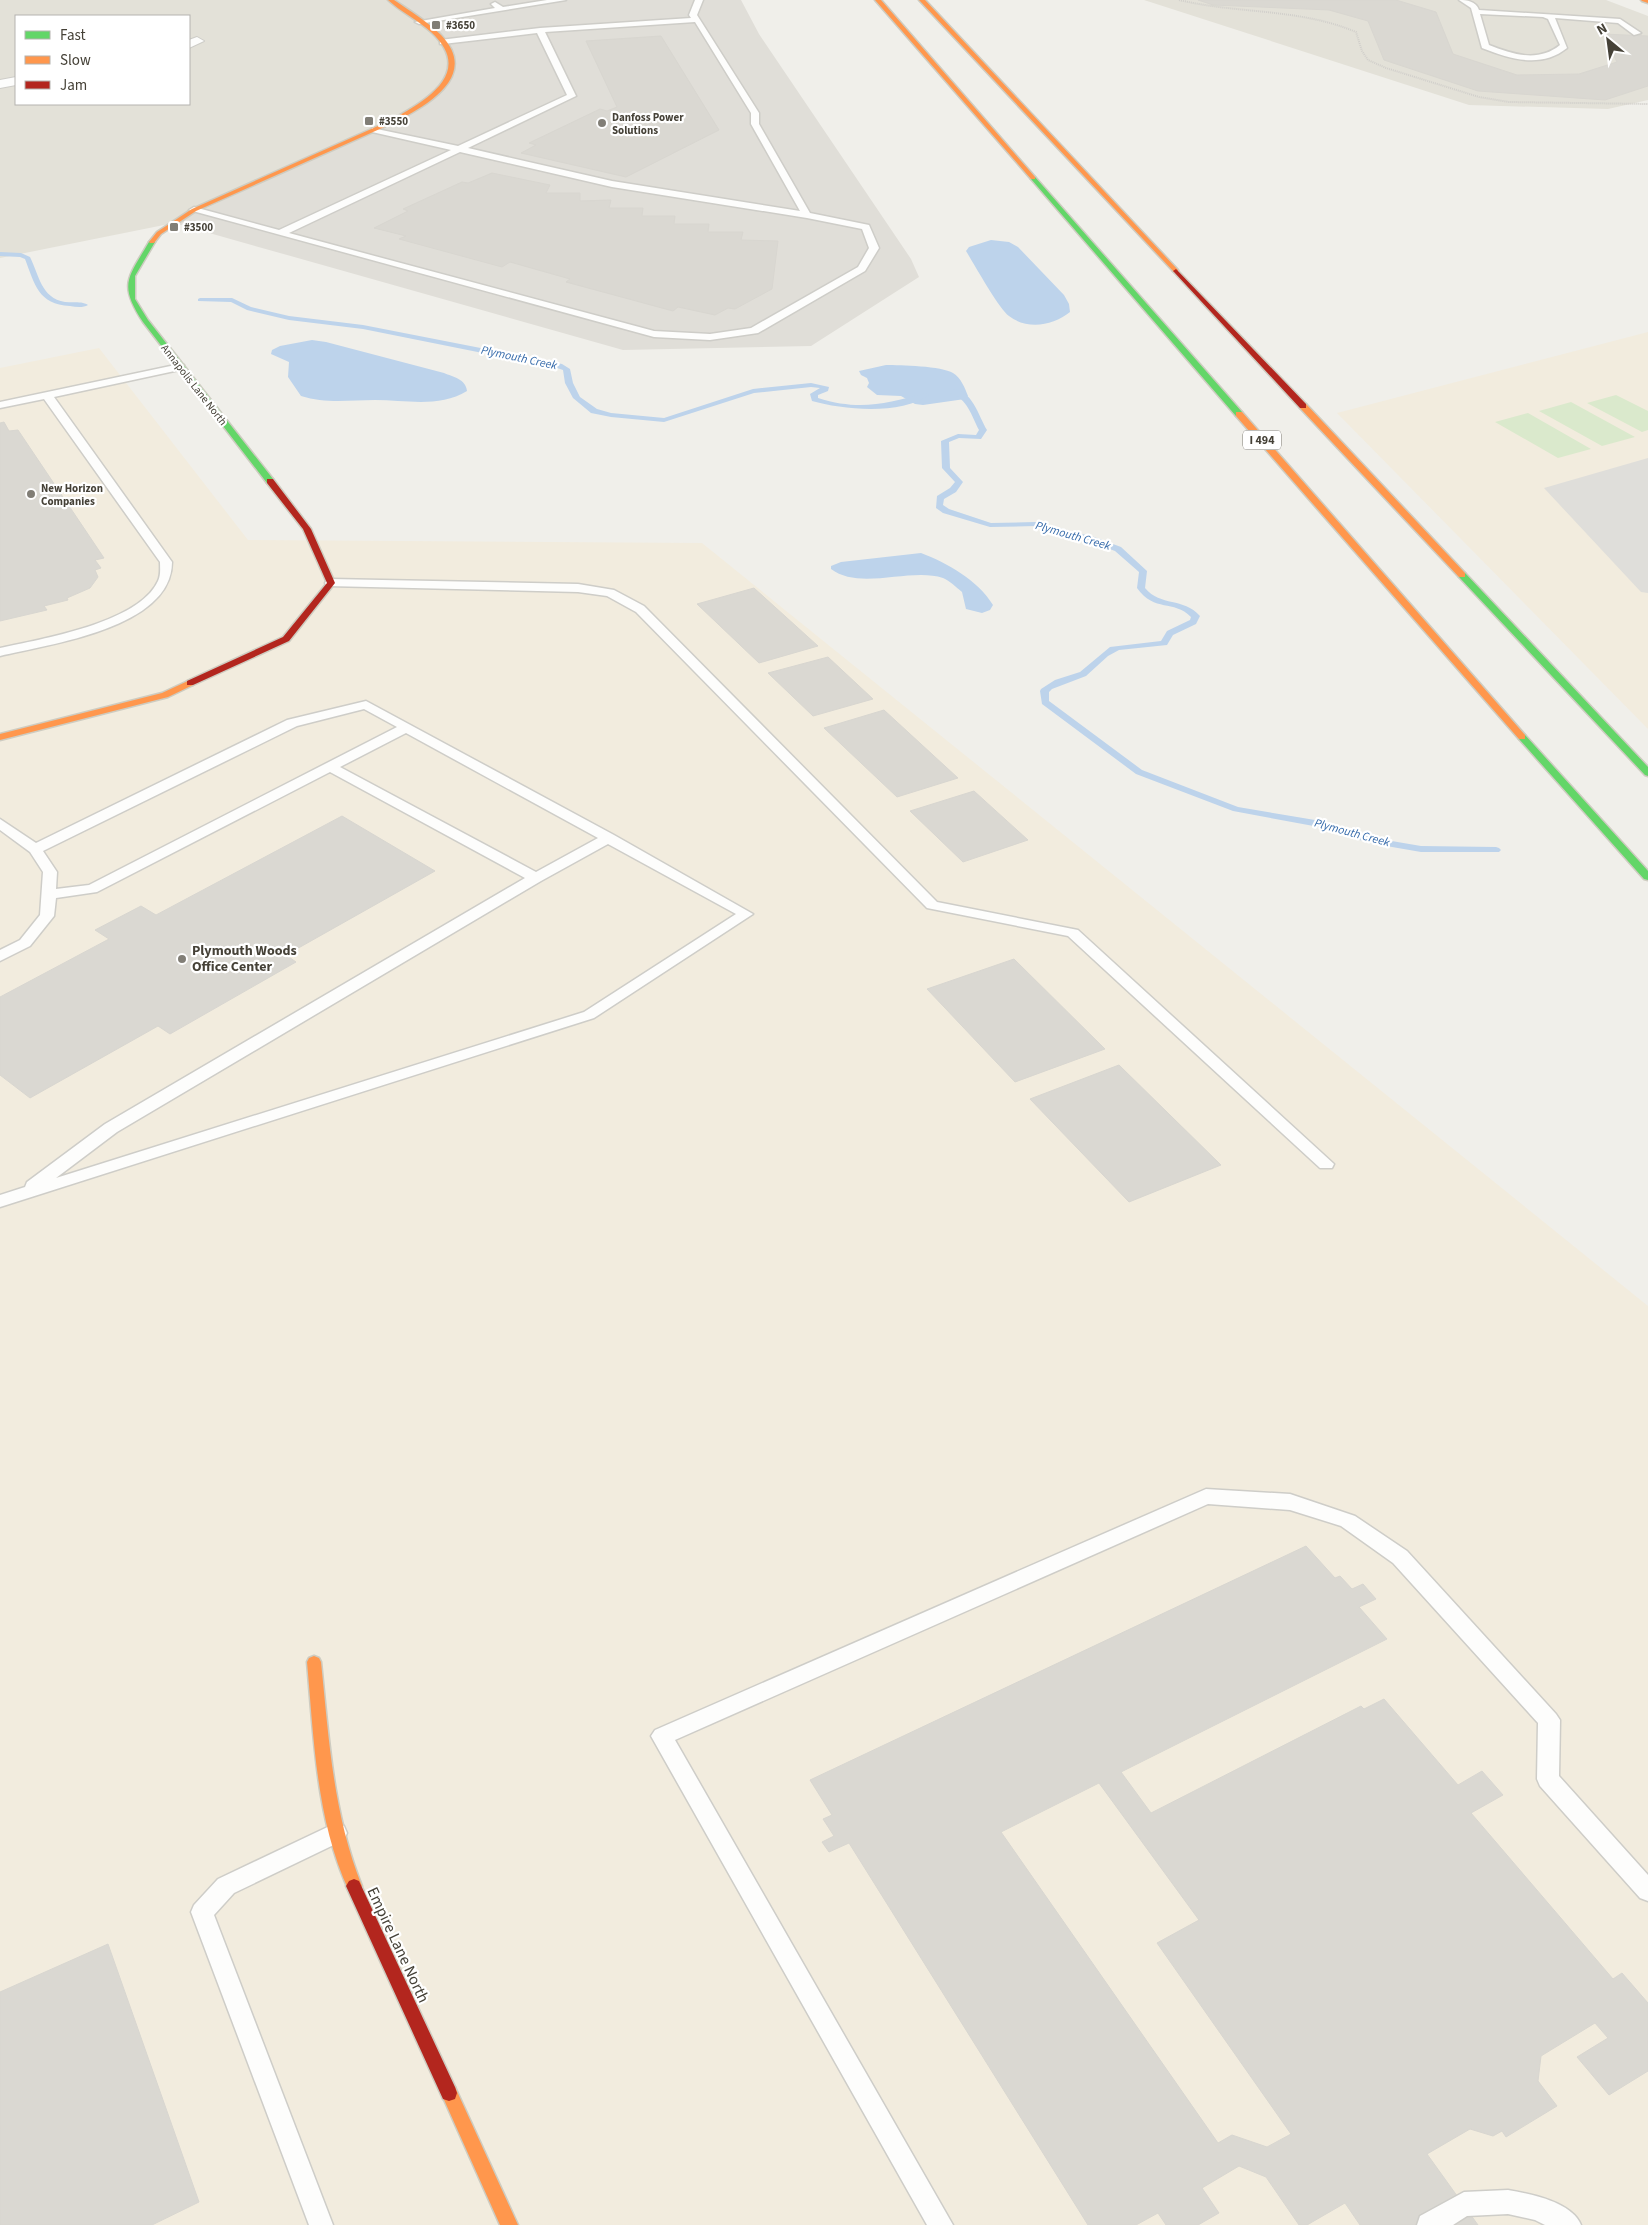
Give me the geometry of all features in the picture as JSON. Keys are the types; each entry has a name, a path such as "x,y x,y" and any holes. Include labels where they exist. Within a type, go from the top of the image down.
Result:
{"main road":[{"path":"391,0 444,42"},
{"name":"I 494","path":"878,0 1462,669 1648,877"},
{"path":"922,0 1648,774"},
{"path":"1644,0 1648,2"},
{"name":"Annapolis Lane North","path":"331,582 307,530 145,321 132,299 132,276 148,246 159,233 194,210 374,130 418,108 440,92 450,76 453,60 444,42"},
{"path":"0,737 165,695 286,639 331,582"},
{"name":"Empire Lane North","path":"314,1662 328,1792 342,1859 509,2225"}],"street":[{"path":"0,84 15,81"}],"lane":[{"path":"489,0 502,9"},
{"path":"419,22 562,0"},
{"path":"700,0 693,15 755,113 754,124 807,215"},
{"path":"1457,0 1464,0 1474,7 1486,46 1499,52 1532,58 1546,57 1558,53 1564,46 1551,18 1544,15"},
{"path":"1477,12 1620,21 1637,33"},
{"path":"444,42 540,30 697,20"},
{"path":"280,233 572,96 540,30"},
{"path":"194,210 654,334 710,337 754,331 862,269 874,248 866,227 807,215 612,184 374,130"},
{"path":"0,405 180,367"},
{"path":"0,652 100,627 131,615 153,598 164,582 166,562 47,396"},
{"path":"331,582 578,588 610,594 640,610 932,905 1073,933 1326,1164"},
{"path":"0,1201 589,1015 746,914 366,705 292,724 35,849"},
{"path":"50,894 92,889 407,727"},
{"path":"330,767 536,878"},
{"path":"0,823 35,849 50,872 47,916 25,943 0,956"},
{"path":"23,1194 111,1128 536,878 609,838"},
{"path":"941,2225 662,1736 1206,1496 1290,1502 1348,1521 1400,1557 1549,1720 1548,1779 1648,1892"},
{"path":"321,2225 202,1912 226,1886 336,1832"},
{"path":"1429,2225 1464,2204 1508,2202 1539,2208 1569,2225"}],"path":[{"path":"1178,0 1220,10 1295,13 1342,25 1356,32 1362,50 1368,60 1386,68 1479,97 1509,102 1648,104"}],"shaded area":[{"path":"0,0 391,0 430,30 453,60 440,92 375,130 174,223 0,258"},
{"path":"391,0 741,0 759,34 911,259 919,277 811,346 623,350 174,223 375,130 440,92 453,60 430,30"},
{"path":"1144,0 1606,0 1648,16 1648,100 1608,109 1469,105"},
{"path":"1648,332 1648,729 1337,413"},
{"path":"99,348 248,540 702,543 1648,1306 1648,2225 0,2225 0,368"},
{"path":"1648,458 1648,593 1641,592 1544,488"}],"green space":[{"path":"1616,395 1648,411 1648,430 1642,432 1587,403"},
{"path":"1571,402 1635,437 1602,446 1539,411"},
{"path":"1528,413 1591,449 1558,458 1495,422"}],"water":[{"path":"991,240 1009,242 1018,247 1064,295 1069,304 1070,312 1048,323 1032,325 1009,316 993,296 966,251 969,247"},
{"path":"312,340 444,373 462,381 467,391 445,400 422,402 329,401 301,396 288,377 289,362 271,354 272,350 280,346"},
{"path":"886,365 921,366 948,371 958,378 968,396 965,399 923,405 915,404 901,396 877,395 867,387 869,383 867,378 861,375 859,371"},
{"path":"921,553 951,567 970,580 987,596 993,605 990,610 982,613 966,609 962,592 951,582 943,578 930,575 916,575 871,579 856,578 843,575 831,569 831,566 841,562"}],"building":[{"path":"1198,0 1396,0 1436,12 1453,54 1517,75 1579,74 1617,62 1603,34 1648,36 1648,86 1605,100 1478,91 1384,60 1368,21 1329,10 1213,5"},
{"path":"661,36 719,130 626,177 521,153 536,145 529,143 600,109 607,111 617,107 586,41"},
{"path":"492,173 550,185 546,193 580,193 580,201 611,200 609,208 643,208 642,216 675,216 674,224 709,224 708,232 743,232 741,240 778,241 772,289 735,309 728,308 715,315 678,307 673,311 566,282 570,279 510,262 502,267 399,239 406,236 374,228 408,211 403,209 462,182 468,183"},
{"name":"New Horizon Companies","path":"4,422 9,431 18,430 104,558 95,560 101,568 95,570 98,577 90,588 67,598 68,600 44,606 47,610 0,621 0,423"},
{"path":"754,588 818,646 759,663 697,604"},
{"path":"828,657 873,699 813,716 768,673"},
{"path":"884,710 958,778 897,797 824,728"},
{"path":"974,791 1028,840 963,862 910,811"},
{"name":"Plymouth Woods Office Center","path":"342,816 435,871 286,955 296,962 170,1034 158,1026 30,1098 0,1075 0,997 109,939 95,930 141,906 156,915"},
{"path":"1014,959 1105,1049 1015,1082 927,989"},
{"path":"1119,1065 1221,1165 1129,1202 1030,1099"},
{"path":"1306,1546 1335,1578 1340,1576 1352,1589 1363,1584 1376,1599 1359,1607 1387,1639 1121,1772 1151,1813 1361,1706 1364,1709 1384,1699 1458,1785 1482,1771 1503,1795 1471,1813 1613,1979 1622,1973 1648,2003 1648,2071 1609,2095 1577,2057 1608,2038 1595,2023 1541,2056 1538,2081 1557,2106 1506,2137 1502,2131 1493,2136 1470,2129 1427,2154 1478,2225 1360,2225 1345,2203 1307,2225 1299,2225 1266,2177 1239,2166 1202,2188 1219,2213 1198,2225 1166,2225 1158,2213 1136,2225 1088,2225 849,1843 829,1852 822,1842 834,1836 823,1819 832,1815 810,1780","holes":["1099,1783 1199,1920 1157,1943 1291,2134 1267,2147 1232,2135 1218,2143 1001,1832"]},
{"path":"108,1944 199,2202 152,2225 0,2225 0,1992"}],"waterway":[{"name":"Plymouth Creek","path":"0,254 21,255 28,258 41,290 51,300 70,305 85,305"},
{"name":"Plymouth Creek","path":"200,300 232,300 249,309 289,318 363,327 559,366 566,369 569,383 577,398 594,411 611,415 664,420 753,391 811,385 825,387 825,389 814,394 815,399 842,406 885,406 925,395"},
{"name":"Plymouth Creek","path":"953,391 959,393 968,401 983,430 978,437 958,436 945,441 946,468 959,482 953,490 940,498 939,506 946,511 990,525 1035,524 1091,539 1118,549 1143,571 1141,588 1147,595 1157,602 1186,608 1196,616 1193,622 1170,633 1164,643 1119,648 1109,651 1083,674 1049,687 1044,691 1045,702 1139,772 1236,809 1321,824 1372,841 1421,849 1496,850"}],"traffic: fast":[{"path":"1033,178 1239,414"},
{"path":"152,242 132,276 132,299 145,321 270,481"},
{"path":"1462,575 1648,773"},
{"path":"1522,737 1648,877"}],"traffic: slow":[{"path":"152,242 159,233 194,210 389,123 427,101 439,91 448,80 452,68 451,55 443,41 431,29 391,0"},
{"path":"878,0 1033,178"},
{"path":"922,0 1176,271"},
{"path":"1644,0 1648,1"},
{"path":"1303,406 1462,575"},
{"path":"1239,414 1522,737"},
{"path":"0,737 165,695 190,683"},
{"path":"314,1662 325,1776 330,1805 344,1860 354,1886"},
{"path":"449,2093 509,2225"}],"traffic: jam":[{"path":"1176,271 1303,406"},
{"path":"190,683 286,639 331,583 307,529 270,481"},
{"path":"354,1886 449,2093"}],"place":[{"name":"#3650","path":"436,25"},
{"name":"#3550","path":"369,121"},
{"name":"Danfoss Power Solutions","path":"602,123"},
{"name":"#3500","path":"174,227"},
{"name":"New Horizon Companies","path":"31,494"},
{"name":"Plymouth Woods Office Center","path":"182,959"}]}
